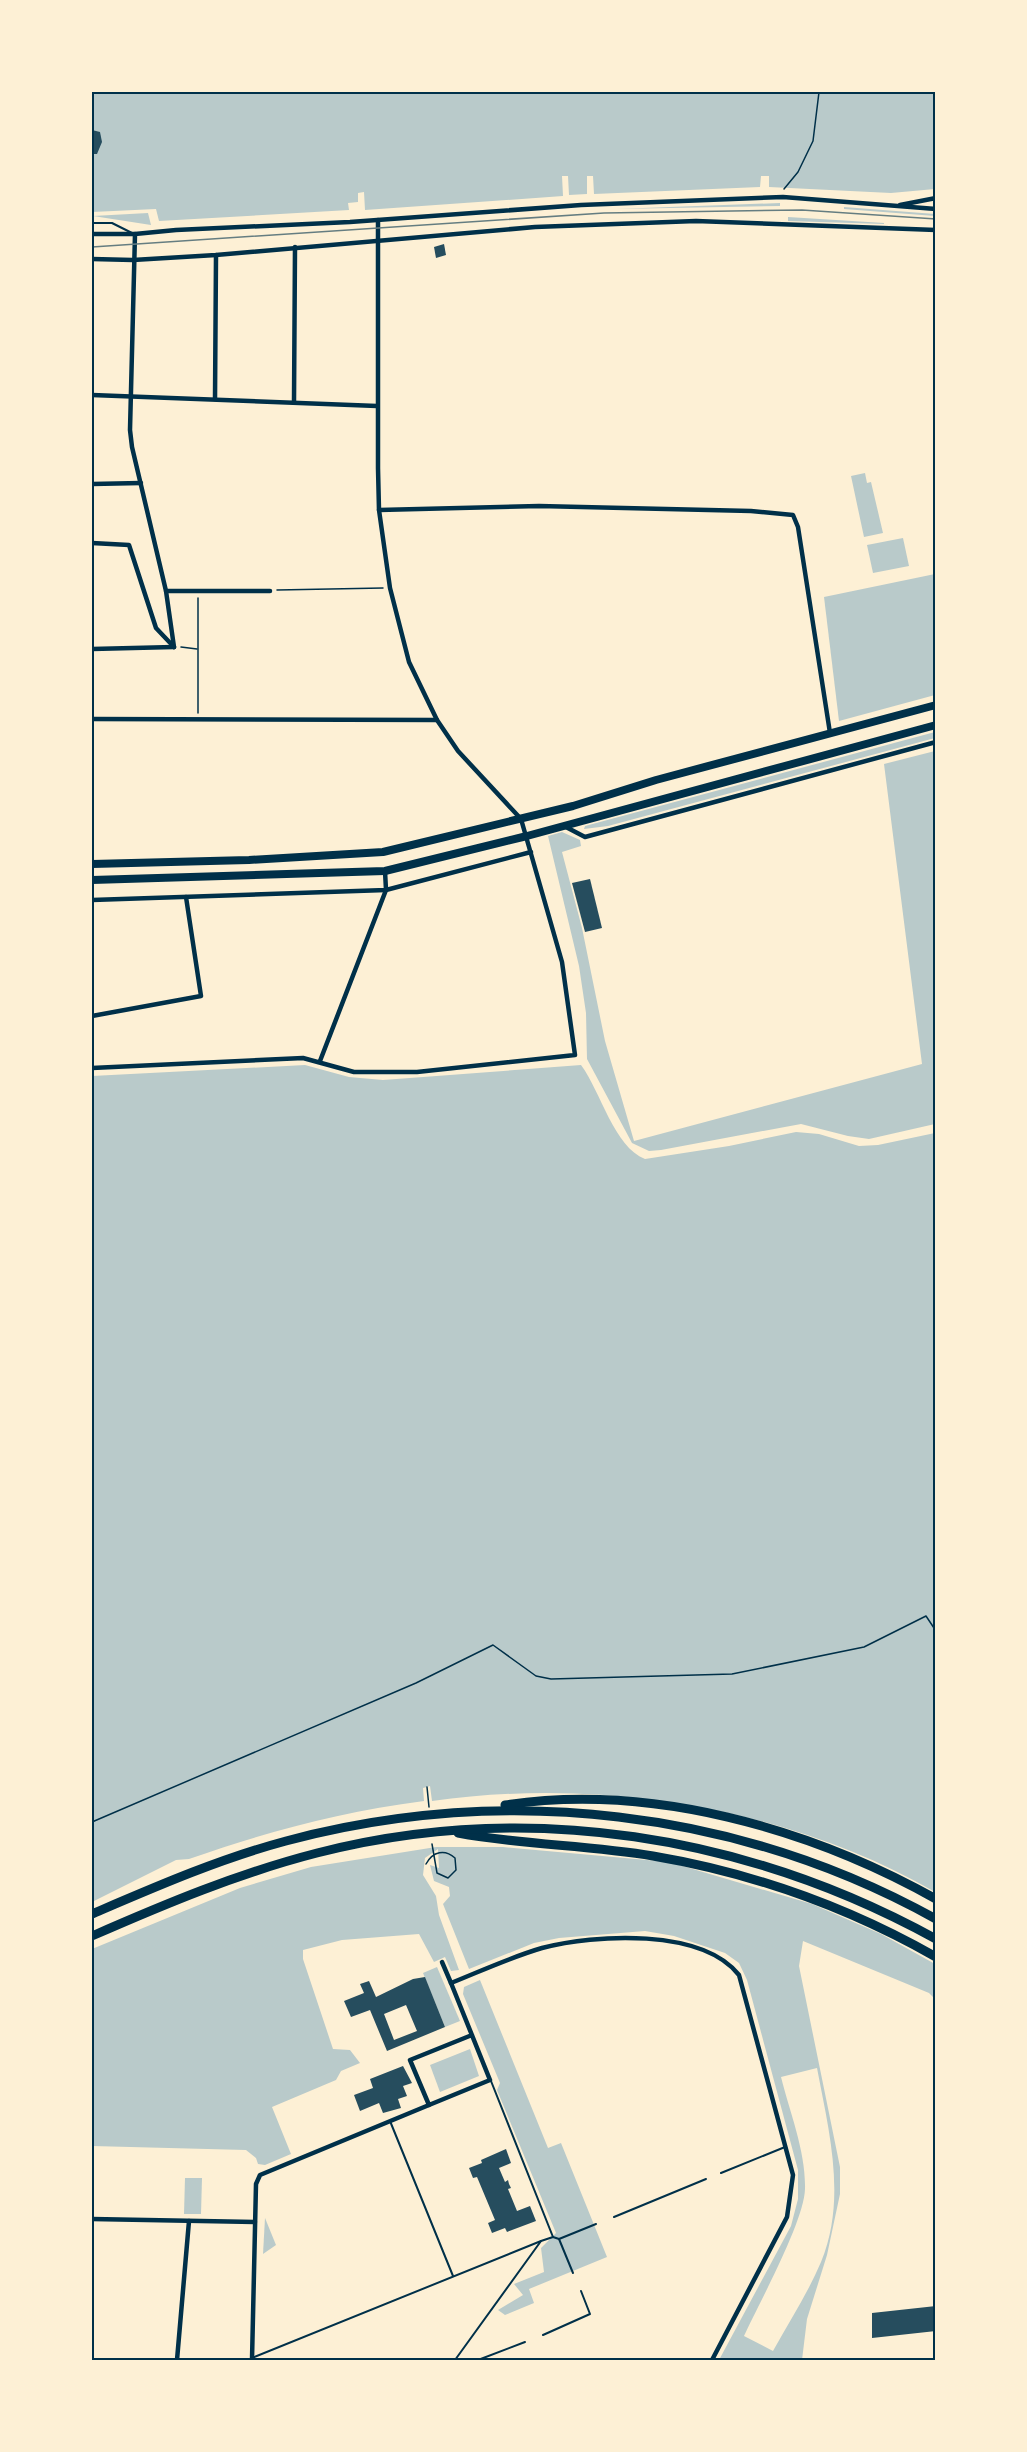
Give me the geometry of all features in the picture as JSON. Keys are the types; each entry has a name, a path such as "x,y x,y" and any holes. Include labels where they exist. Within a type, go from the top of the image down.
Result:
{"highway":[{"path":"92,1914 201,1869 283,1842 385,1820 552,1799 606,1801 700,1812 745,1822 818,1846 936,1899"},
{"path":"470,1811 587,1813 634,1818 720,1834 841,1873 936,1919"},
{"path":"92,1936 209,1887 287,1861 353,1844 444,1831 516,1828 583,1830 682,1844 756,1862 818,1883 879,1908 936,1939"},
{"path":"444,1831 494,1840 651,1856 728,1872 824,1903 868,1921 936,1957"}],"main road":[{"path":"92,864 249,860 383,852 521,819 936,705"},
{"path":"92,880 385,871 527,836 936,725"}],"street":[{"path":"92,234 135,234 378,220 581,205 783,197 892,207 936,208"},
{"path":"892,207 936,198"},
{"path":"92,1068 303,1058 354,1072 417,1072 575,1055 562,962 521,819 458,751 437,720 409,662 390,588 379,510 378,220"},
{"path":"92,260 216,255 535,227 696,221 936,230"},
{"path":"135,234 129,396 132,447 166,591 174,647"},
{"path":"294,402 295,247"},
{"path":"215,399 216,255"},
{"path":"92,395 377,406"},
{"path":"92,484 141,483"},
{"path":"379,510 539,506 761,512 793,515 798,527 830,733"},
{"path":"92,543 129,545 156,628 174,647"},
{"path":"166,591 270,591"},
{"path":"92,649 174,647"},
{"path":"92,719 437,720"},
{"path":"563,825 585,837 936,742"},
{"path":"92,900 386,890 531,852"},
{"path":"320,1061 386,890 385,871"},
{"path":"92,1017 201,996 186,897"},
{"path":"451,1983 517,1956 575,1941 644,1938 681,1944 724,1960 740,1976 793,2175 787,2217 712,2361"},
{"path":"252,2359 256,2184 260,2175 490,2080 442,1962"},
{"path":"429,2105 411,2061 472,2035"},
{"path":"92,2218 255,2222"},
{"path":"177,2361 189,2221"}],"lane":[{"path":"92,223 112,223 135,234"},
{"path":"490,2080 553,2237"},
{"path":"390,2121 453,2276"},
{"path":"721,2174 787,2146"},
{"path":"614,2217 706,2179"},
{"path":"252,2359 541,2241 553,2237 560,2239 596,2224"},
{"path":"560,2239 573,2272"},
{"path":"455,2361 541,2241"},
{"path":"543,2335 590,2314 580,2291"},
{"path":"478,2361 525,2342"}],"path":[{"path":"783,197 786,184 798,172 813,141 819,92"},
{"path":"270,591 390,588"},
{"path":"198,591 198,720"},
{"path":"174,647 198,649"},
{"path":"92,1822 416,1683 493,1645 536,1676 551,1679 591,1680 732,1674 808,1660 864,1647 926,1616 936,1631"},
{"path":"426,1864 431,1857 444,1852 455,1858 457,1864 453,1875 448,1878 441,1877 435,1866"}],"shaded area":[{"path":"92,92 935,92 935,189 891,193 769,187 769,176 761,176 760,187 594,194 593,176 587,176 587,194 569,195 568,176 562,176 563,196 365,210 364,192 358,193 358,202 348,203 349,210 159,221 156,209 92,212"},
{"path":"780,203 780,206 616,209"},
{"path":"844,207 935,214 935,216 844,209"},
{"path":"148,213 151,225 93,216"},
{"path":"788,217 884,223 884,224 788,221"},
{"path":"865,473 867,483 871,482 883,533 864,537 851,476"},
{"path":"903,538 909,566 873,573 867,545"},
{"path":"935,574 935,695 839,721 824,597"},
{"path":"935,732 935,738 608,826 584,829 585,826"},
{"path":"935,751 935,1124 869,1139 801,1124 661,1150 649,1151 632,1143 587,1059 586,1013 579,966 548,836 562,832 580,840 581,846 562,852 582,928 605,1041 634,1141 922,1064 884,764"},
{"path":"305,1065 349,1077 383,1080 581,1065 616,1131 634,1153 645,1159 729,1146 796,1132 819,1134 859,1146 878,1145 935,1133 935,1892 878,1863 818,1839 755,1820 691,1806 626,1797 561,1793 496,1795 432,1801 430,1786 423,1788 424,1801 334,1817 277,1831 189,1859 176,1860 92,1902 92,1076"},
{"path":"436,1847 503,1847 669,1862 812,1904 881,1934 935,1964 935,1999 929,1993 803,1941 799,1966 840,2167 840,2194 827,2255 807,2319 802,2360 719,2360 791,2226 798,2199 798,2170 747,1980 739,1963 725,1953 674,1936 645,1931 559,1938 534,1943 469,1969 443,1904 450,1896 449,1887 434,1881 430,1865 439,1868 438,1849 425,1858 423,1875 436,1896 439,1915 459,1970 451,1971 445,1957 434,1962 419,1934 342,1940 303,1950 303,1959 333,2049 350,2050 360,2063 341,2071 336,2080 272,2107 291,2154 265,2165 258,2164 256,2158 246,2150 92,2146 92,1949 240,1888 311,1867","holes":["817,2068 833,2165 833,2214 829,2238 821,2262 773,2351 744,2336 780,2262 803,2203 805,2189 803,2161 781,2077"]},
{"path":"437,1967 460,2021 445,2027 423,1973"},
{"path":"480,1980 548,2148 561,2143 607,2257 529,2289 534,2303 505,2315 498,2310 523,2295 514,2284 544,2272 541,2248 556,2233 497,2090 500,2083 463,1994 464,1987"},
{"path":"470,2049 479,2076 440,2092 430,2065"},
{"path":"185,2178 202,2178 201,2214 184,2214"},
{"path":"265,2218 276,2245 263,2254"}],"building":[{"path":"92,130 100,132 102,142 97,154 92,154"},
{"path":"444,244 446,255 436,258 434,247"},
{"path":"590,879 602,928 585,932 572,883"},
{"path":"425,1977 445,2027 387,2051 370,2010 351,2017 344,2001 364,1993 360,1984 369,1981 376,1997 413,1979","holes":["406,2005 417,2031 394,2040 384,2014"]},
{"path":"403,2066 412,2083 403,2086 407,2096 398,2099 401,2108 383,2113 379,2103 360,2111 354,2095 373,2088 370,2079"},
{"path":"506,2149 511,2163 499,2168 505,2182 508,2180 511,2188 508,2189 517,2211 530,2206 536,2221 507,2232 505,2228 492,2233 488,2223 495,2220 477,2177 473,2178 469,2168"},
{"path":"936,2306 936,2331 872,2338 872,2313"}],"tram line":[{"path":"92,247 604,213 802,210 936,219"}]}
